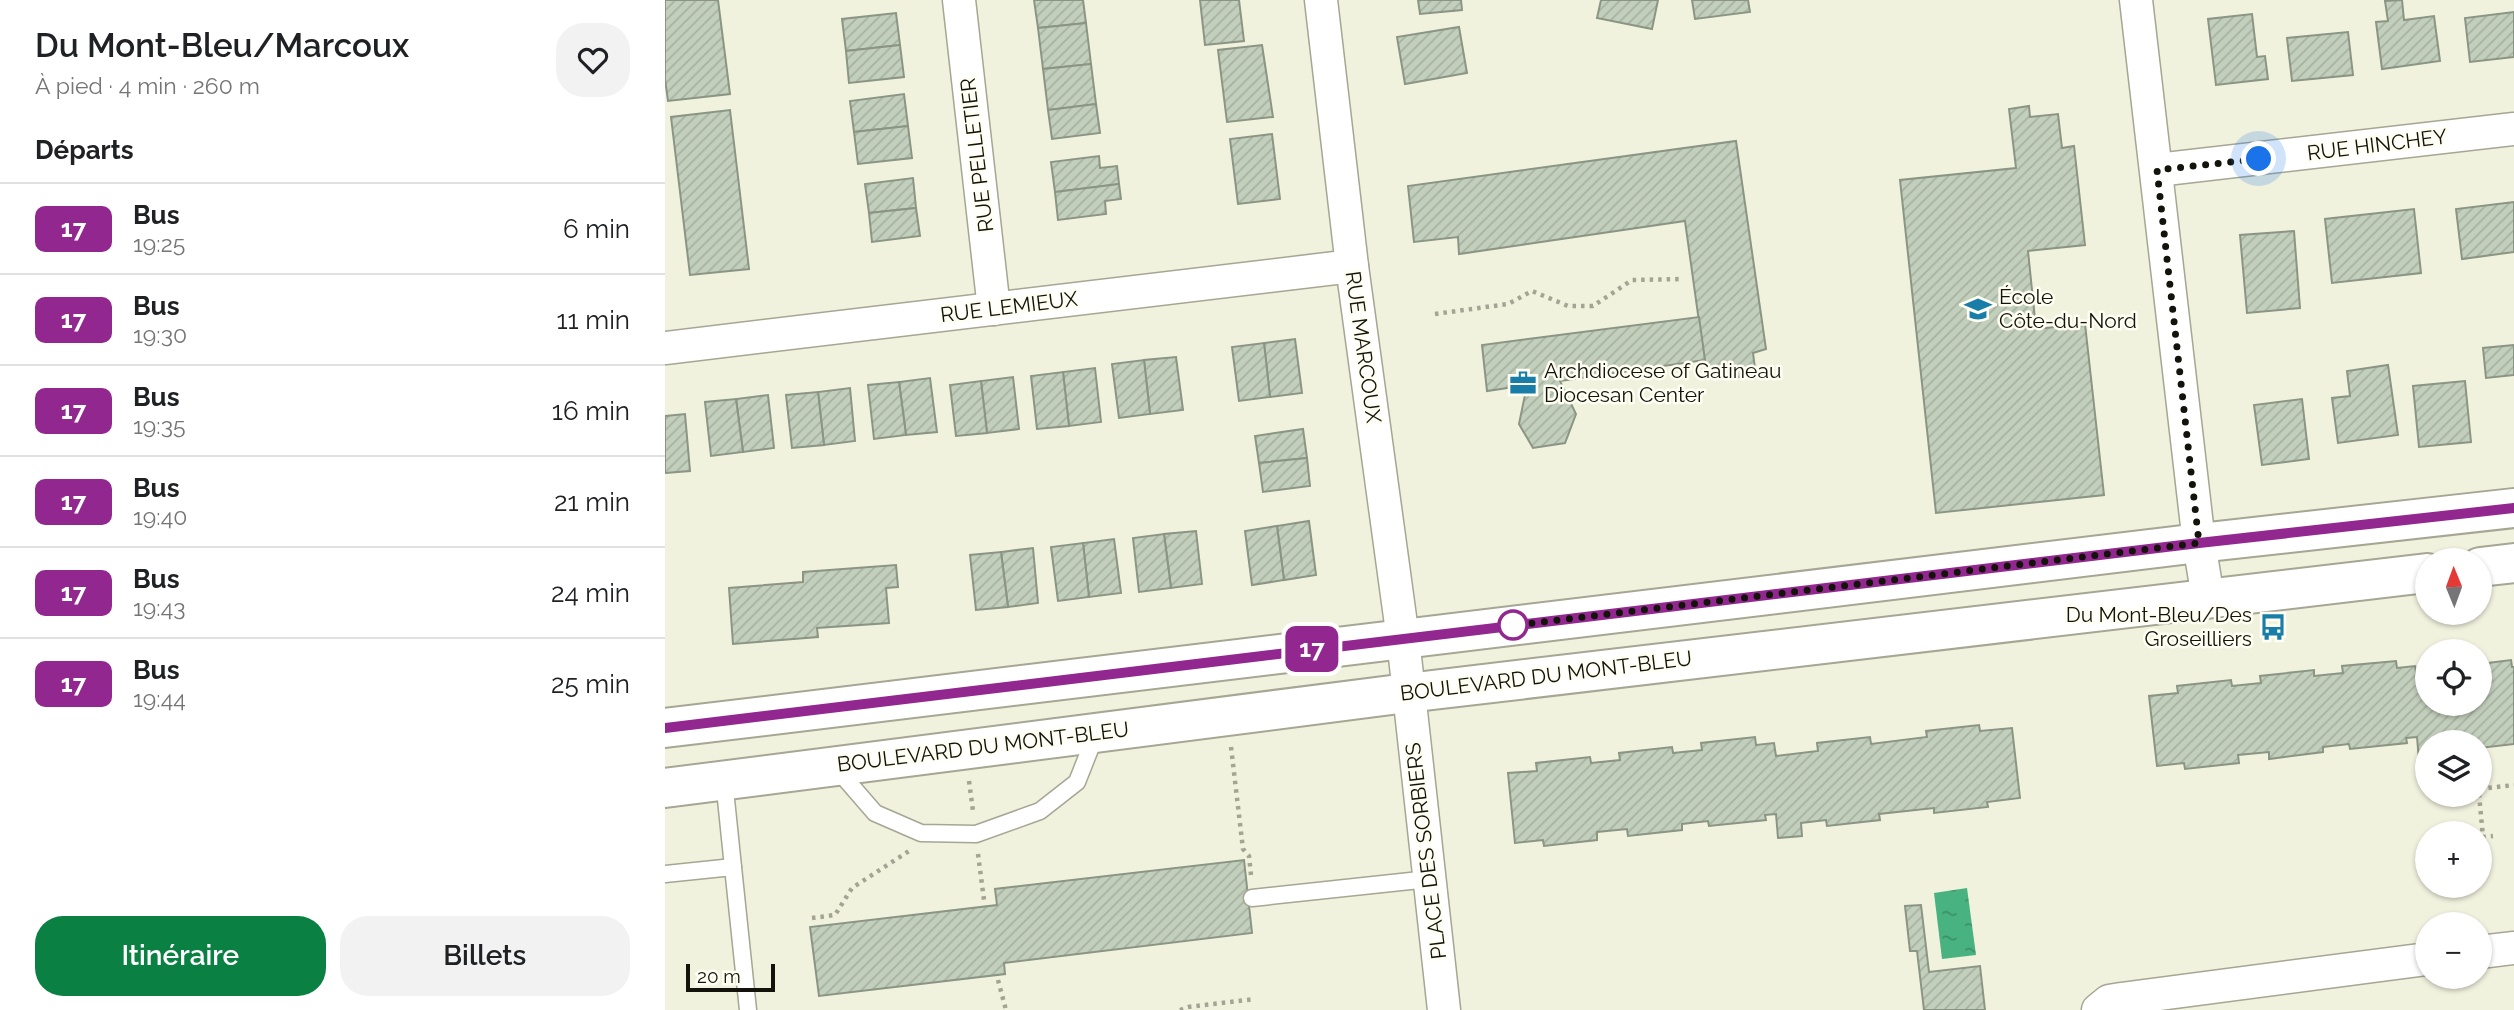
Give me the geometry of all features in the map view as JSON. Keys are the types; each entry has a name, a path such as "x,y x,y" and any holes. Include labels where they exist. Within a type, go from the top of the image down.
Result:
{"street":[{"name":"RUE PELLETIER","path":"959,0 994,309"},
{"name":"RUE MARCOUX","path":"1321,0 1352,266 1403,639 1407,693"},
{"path":"2136,0 2207,598"},
{"name":"RUE HINCHEY","path":"2157,170 2514,129"},
{"name":"RUE LEMIEUX","path":"665,348 1352,266"},
{"path":"665,728 2199,543 2514,508"},
{"path":"2492,566 2514,563"},
{"name":"BOULEVARD DU MONT-BLEU","path":"665,788 1407,693 2415,574"},
{"name":"PLACE DES SORBIERS","path":"1407,693 1444,1010"},
{"path":"2492,951 2514,948"},
{"path":"2098,1010 2109,1002 2121,999 2415,961"}],"lane":[{"path":"834,766 875,813 921,833 976,834 1040,811 1077,782 1097,732"},
{"path":"724,780 748,1010"},
{"path":"665,874 733,867"},
{"path":"1252,898 1429,879"}],"path":[{"path":"1436,314 1508,304 1532,291 1568,306 1593,306 1632,280 1682,279"},
{"path":"1230,739 1243,849 1249,856 1252,898"},
{"path":"2492,788 2514,785"},
{"path":"2480,807 2483,837 2493,836"},
{"path":"812,918 835,915 852,888 936,833"},
{"path":"998,980 1006,1010"},
{"path":"1180,1010 1255,999"}],"water":[{"path":"1967,888 1976,955 1942,959 1934,893"}],"building":[{"path":"665,0 718,0 730,94 668,101 665,79"},
{"path":"1034,0 1083,0 1086,23 1038,28"},
{"path":"1200,0 1239,0 1244,41 1205,45"},
{"path":"1418,0 1461,0 1462,10 1420,14"},
{"path":"1601,0 1658,0 1652,29 1597,18"},
{"path":"1692,0 1748,0 1750,12 1695,19"},
{"path":"2402,0 2404,20 2434,16 2440,61 2382,69 2376,22 2388,21 2385,1"},
{"path":"2514,12 2514,57 2470,62 2465,18"},
{"path":"896,13 900,45 846,51 842,19"},
{"path":"2252,14 2257,57 2265,56 2268,79 2216,85 2208,19"},
{"path":"1086,23 1091,64 1043,69 1038,28"},
{"path":"1459,27 1467,73 1405,84 1397,37"},
{"path":"2348,32 2353,75 2292,81 2287,38"},
{"path":"900,45 904,77 849,83 846,51"},
{"path":"1262,45 1273,117 1227,122 1218,50"},
{"path":"1091,64 1096,104 1048,110 1043,69"},
{"path":"904,94 908,126 854,132 850,101"},
{"path":"1096,104 1100,133 1052,139 1048,110"},
{"name":"École Côte-du-Nord","path":"2029,106 2030,117 2058,114 2062,148 2074,146 2085,245 2028,251 2036,329 2085,324 2104,495 1936,513 1900,180 2016,168 2009,109"},
{"path":"730,110 749,269 690,275 671,117"},
{"path":"908,126 912,158 858,164 854,132"},
{"path":"1272,134 1280,199 1238,204 1230,139"},
{"path":"1736,141 1766,349 1753,353 1756,376 1707,379 1685,221 1459,254 1458,237 1414,242 1408,186"},
{"path":"1099,156 1100,168 1117,166 1119,184 1055,192 1051,162"},
{"path":"913,178 916,208 869,213 865,184"},
{"path":"1119,184 1121,199 1105,201 1106,214 1058,220 1055,192"},
{"path":"2514,202 2514,252 2462,259 2456,209"},
{"path":"916,208 920,236 872,242 869,213"},
{"path":"2414,209 2421,273 2332,283 2325,219"},
{"path":"2294,231 2300,308 2247,313 2240,235"},
{"name":"Archdiocese of Gatineau Diocesan Center","path":"1699,317 1705,360 1560,381 1576,414 1565,443 1533,448 1519,424 1527,385 1487,391 1482,345"},
{"path":"1295,339 1302,393 1270,397 1264,343"},
{"path":"1264,343 1270,397 1239,401 1232,347"},
{"path":"2514,345 2514,375 2486,378 2483,348"},
{"path":"1176,357 1183,410 1150,414 1144,360"},
{"path":"1144,360 1150,414 1119,418 1112,364"},
{"path":"2388,365 2398,435 2338,443 2332,398 2350,396 2347,371"},
{"path":"1095,368 1101,422 1069,426 1063,372"},
{"path":"1063,372 1069,426 1037,429 1031,376"},
{"path":"1013,377 1019,429 987,433 981,381"},
{"path":"930,378 937,432 906,435 899,382"},
{"path":"981,381 987,433 956,436 950,385"},
{"path":"2465,381 2471,442 2419,447 2413,386"},
{"path":"899,382 906,435 874,439 868,385"},
{"path":"850,388 855,441 824,445 818,392"},
{"path":"818,392 824,445 792,448 786,395"},
{"path":"768,395 774,448 743,452 736,399"},
{"path":"736,399 743,452 711,456 705,402"},
{"path":"2302,399 2309,459 2262,465 2254,405"},
{"path":"685,414 690,471 665,473 665,416"},
{"path":"1303,429 1307,458 1259,463 1255,436"},
{"path":"1307,458 1310,486 1263,492 1259,463"},
{"path":"1309,521 1316,575 1284,580 1277,526"},
{"path":"1277,526 1284,580 1252,585 1245,531"},
{"path":"1196,531 1202,584 1171,588 1164,534"},
{"path":"1164,534 1171,588 1139,592 1133,538"},
{"path":"1114,539 1121,593 1089,597 1083,543"},
{"path":"1083,543 1089,597 1058,601 1051,547"},
{"path":"1033,548 1038,603 1008,607 1001,552"},
{"path":"1001,552 1008,607 976,610 970,555"},
{"path":"896,565 898,587 886,588 889,623 817,628 818,637 733,644 729,588 803,582 803,572"},
{"path":"2511,660 2514,667 2514,744 2492,747 2492,730 2415,730 2415,737 2406,738 2407,743 2350,749 2349,744 2323,747 2323,752 2269,759 2269,752 2238,755 2239,763 2185,769 2184,763 2157,766 2149,696 2178,693 2177,686 2231,680 2232,686 2261,683 2260,676 2314,670 2314,676 2343,673 2342,666 2396,661 2397,668 2415,666 2415,716 2492,716 2492,662"},
{"path":"1979,725 1980,731 2012,728 2020,798 1987,802 1988,807 1934,813 1934,808 1879,814 1880,820 1827,826 1826,820 1801,823 1802,836 1778,838 1776,814 1765,815 1766,820 1709,826 1708,821 1682,824 1682,830 1628,836 1627,829 1597,832 1597,840 1544,846 1543,840 1515,843 1508,773 1537,771 1536,763 1590,757 1591,763 1620,760 1619,753 1672,747 1673,753 1702,750 1701,743 1755,737 1756,745 1774,743 1776,756 1818,751 1817,743 1870,737 1871,744 1927,737 1926,731"},
{"path":"1244,860 1252,933 1004,963 1005,974 819,996 810,927 997,905 995,889"},
{"path":"1921,905 1929,972 1980,966 1985,1010 1924,1010 1917,951 1910,951 1905,906"}],"bus line":[{"name":"17","path":"665,728 2199,543 2514,508"}],"place":[{"name":"École Côte-du-Nord","path":"1978,309"},
{"name":"Archdiocese of Gatineau Diocesan Center","path":"1523,383"},
{"name":"Du Mont-Bleu/Des Groseilliers","path":"2273,627"}],"route":[{"path":"1513,625 1510,626 2199,543 2157,170 2259,159"}]}
